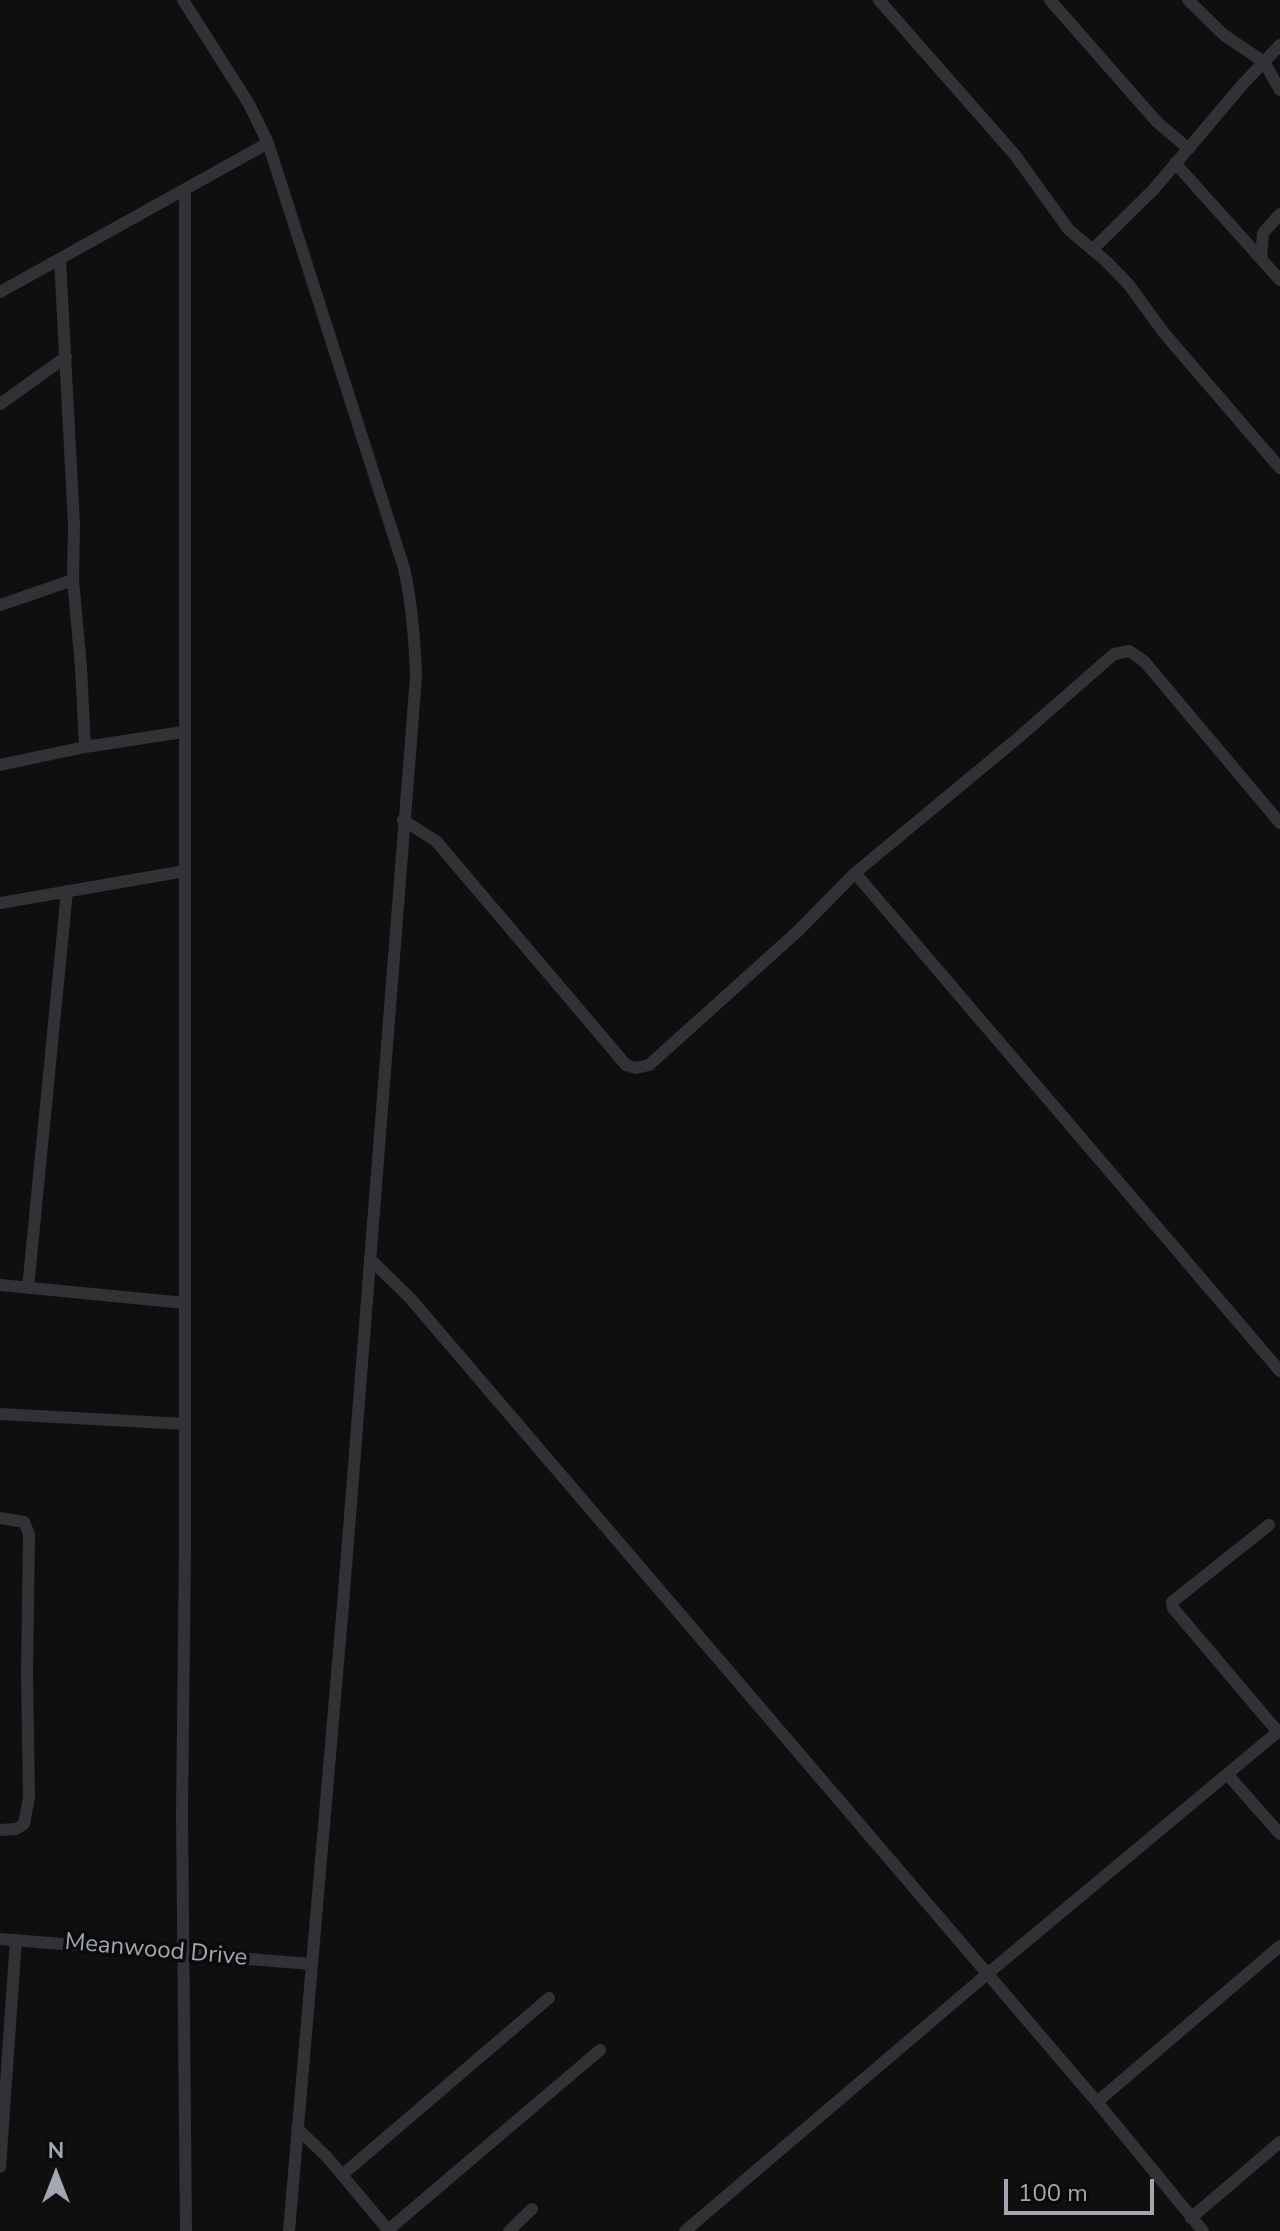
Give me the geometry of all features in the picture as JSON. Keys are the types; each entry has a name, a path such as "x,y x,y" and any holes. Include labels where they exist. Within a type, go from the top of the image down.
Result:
{"street":[{"path":"183,0 249,104 268,143 376,475 413,608 416,677 343,1605 289,2231"},
{"path":"879,0 1015,155 1069,230 1129,285 1164,333 1280,468"},
{"path":"1050,0 1157,122 1189,149"},
{"path":"1188,0 1224,35 1264,62 1280,90"},
{"path":"1092,250 1189,149 1280,45"},
{"path":"0,292 268,143"},
{"path":"1175,163 1280,280"},
{"path":"185,191 182,1953 187,2131 186,2231"},
{"path":"1261,259 1263,233 1280,214"},
{"path":"60,259 74,524 73,580 85,747"},
{"path":"0,404 66,357"},
{"path":"0,605 73,580"},
{"path":"403,820 436,841 626,1065 636,1068 649,1065 798,931 855,873 1114,654 1123,651 1135,653 1144,661 1280,823"},
{"path":"0,765 85,747 183,732"},
{"path":"0,903 185,871"},
{"path":"855,873 1280,1371"},
{"path":"28,1288 67,891"},
{"path":"370,1259 410,1298 1097,2102 1203,2231"},
{"path":"0,1285 185,1303"},
{"path":"0,1414 185,1424"},
{"path":"0,1518 24,1522 29,1534 29,1797 24,1824 16,1829 0,1830"},
{"path":"685,2231 1279,1731 1173,1608 1176,1596 1269,1525"},
{"path":"1228,1775 1280,1834"},
{"name":"Meanwood Drive","path":"0,1939 311,1964"},
{"path":"0,2167 16,1940"},
{"path":"1097,2102 1280,1946"},
{"path":"342,2175 549,1998"},
{"path":"297,2128 342,2175 388,2231 600,2050"},
{"path":"1191,2218 1280,2142"},
{"path":"509,2231 532,2209"}]}
